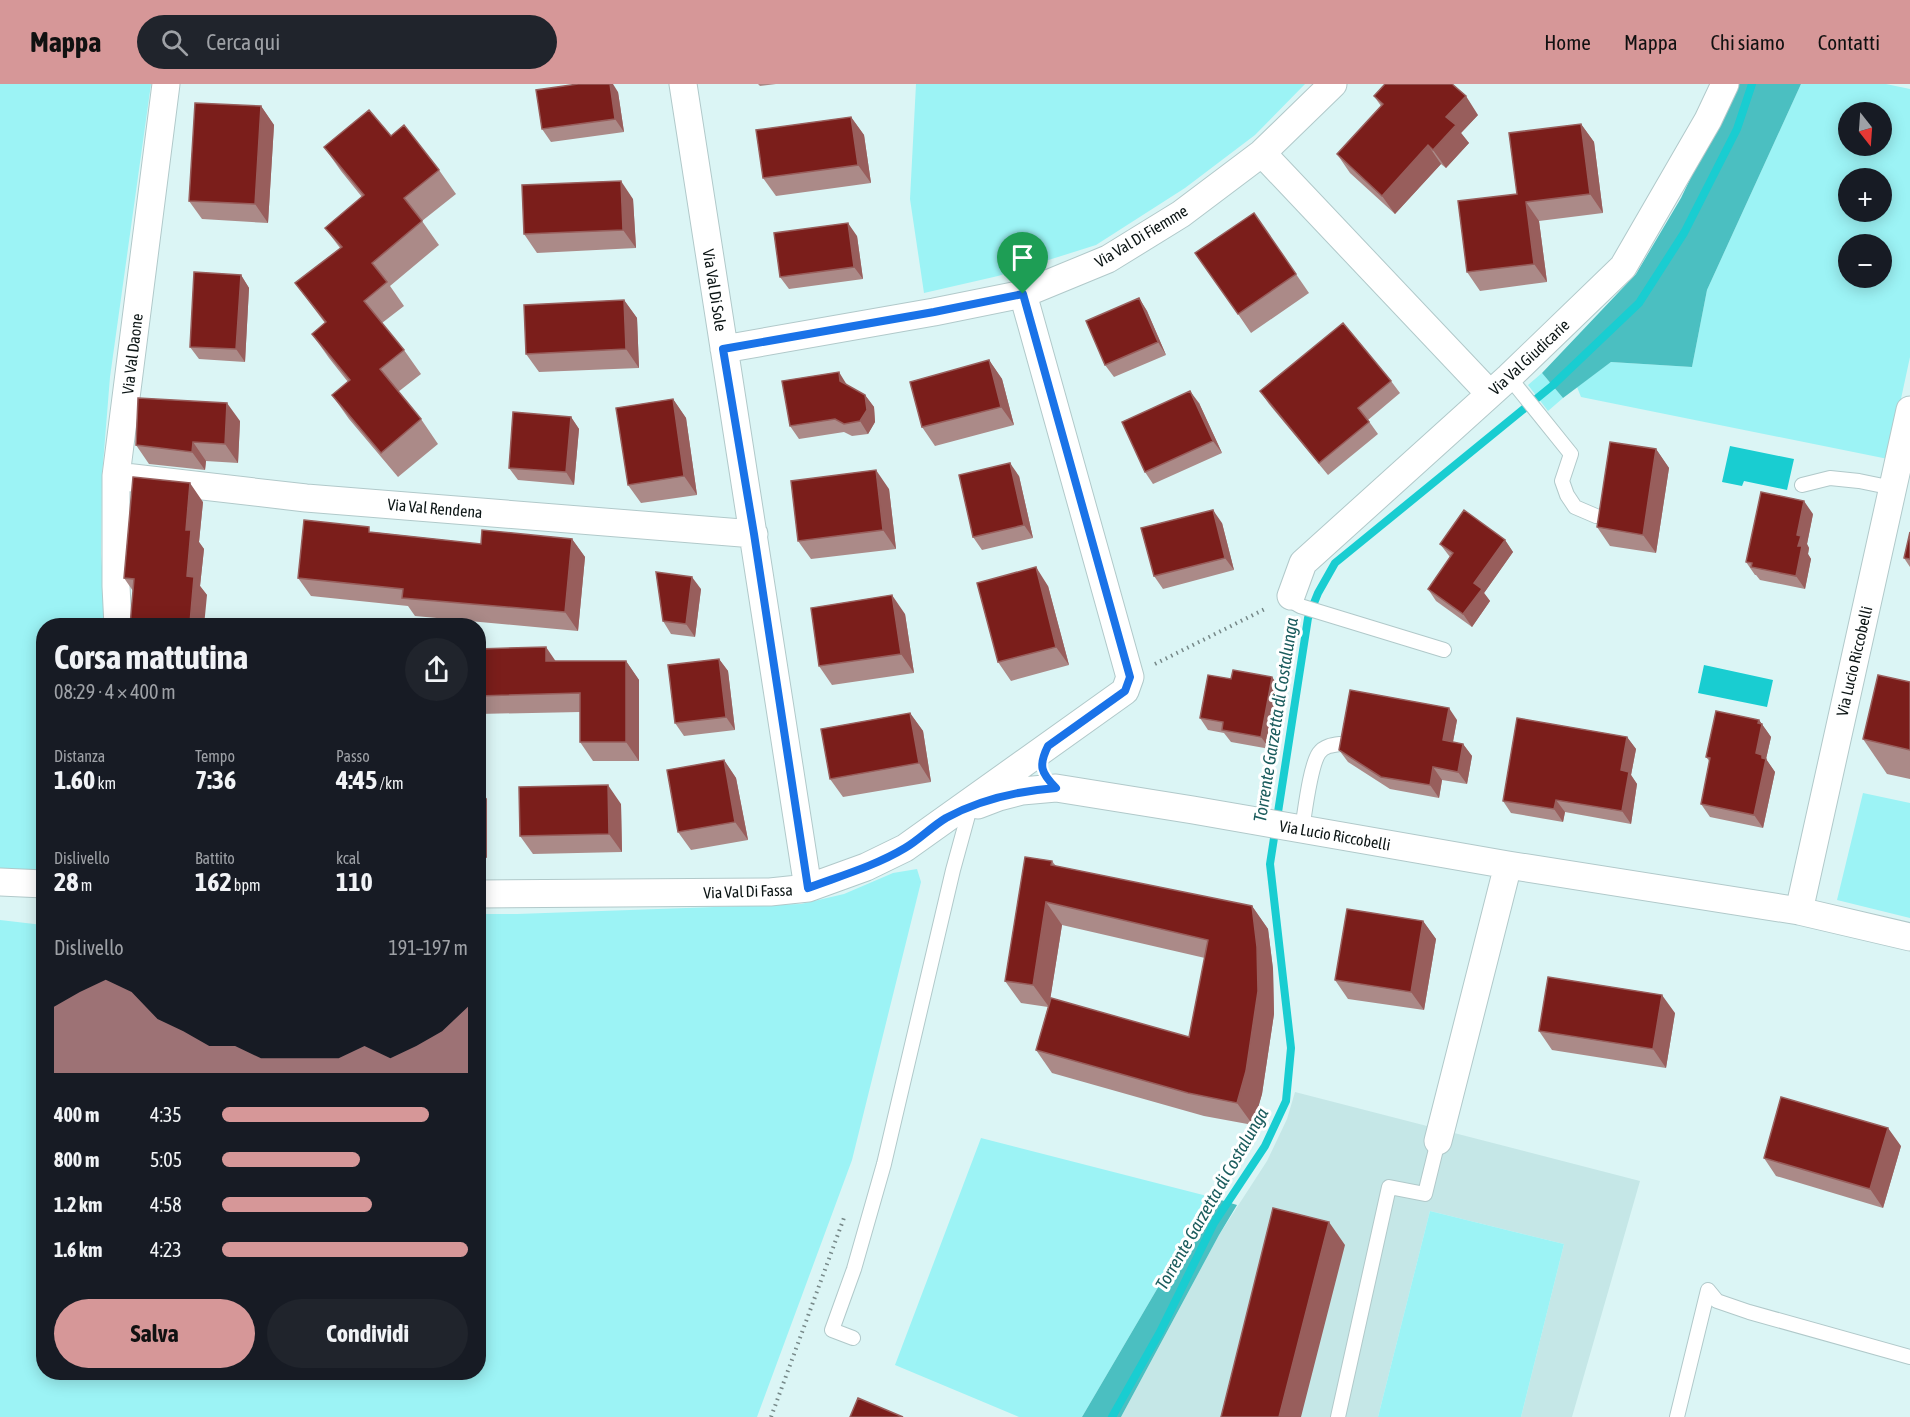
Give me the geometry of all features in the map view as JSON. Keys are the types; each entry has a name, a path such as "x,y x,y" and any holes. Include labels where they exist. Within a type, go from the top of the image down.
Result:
{"street":[{"name":"Via Val Daone","path":"118,618 116,476 166,84"},
{"name":"Via Val Di Sole","path":"683,84 808,888"},
{"name":"Via Val Di Fiemme","path":"723,349 1023,294 1108,259 1181,214 1262,153 1332,84"},
{"name":"Via Val Giudicarie","path":"1296,601 1303,563 1506,387 1623,267 1708,120 1725,84"},
{"path":"1262,153 1506,387"},
{"name":"Via Val Di Fassa","path":"486,894 770,892 808,888 866,867 905,848 958,813 1125,691 1130,677 1023,294"},
{"name":"Via Lucio Riccobelli","path":"1799,911 1910,410"},
{"name":"Via Val Rendena","path":"116,476 306,498 754,534"},
{"path":"1048,746 1043,756 1041,769 1056,788"},
{"name":"Via Lucio Riccobelli","path":"958,813 999,797 1022,791 1056,788 1508,865 1799,911 1910,937"},
{"path":"1438,1141 1508,865"},
{"path":"0,882 36,884"}],"lane":[{"path":"1506,387 1541,416 1571,454 1562,481 1567,495 1575,507 1596,516"},
{"path":"1802,484 1830,478 1893,488"},
{"path":"1296,601 1322,614 1444,650"},
{"path":"1285,826 1318,753 1327,746 1340,744"},
{"path":"853,1338 832,1330 854,1269 884,1164 953,870 958,813"},
{"path":"1338,1417 1389,1187 1425,1194 1438,1141"},
{"path":"1677,1417 1708,1290 1717,1301 1749,1312 1910,1356"}],"path":[{"path":"1155,664 1296,601"},
{"path":"771,1417 847,1211"}],"shaded area":[{"path":"0,84 151,84 110,377 102,476 101,554 106,618 36,618 36,876 0,873"},
{"path":"916,84 1305,84 1255,135 1185,188 1096,245 998,276 924,293 910,199"},
{"path":"1736,84 1801,84 1707,290 1692,367 1611,362 1563,398 1542,373 1636,274 1681,198"},
{"path":"1801,84 1886,84 1910,89 1910,357 1888,459 1581,397 1577,387 1611,362 1692,367 1707,290"},
{"path":"1542,373 1563,398 1548,411 1528,385"},
{"path":"1730,446 1794,459 1787,490 1744,481 1742,486 1722,482"},
{"path":"1704,665 1773,680 1767,707 1698,693"},
{"path":"1863,793 1910,803 1910,918 1837,900"},
{"path":"917,869 921,882 852,1160 757,1417 0,1417 0,920 36,924 36,1380 486,1380 486,914 801,904 844,894 893,873"},
{"path":"1295,1092 1640,1181 1572,1417 1521,1417 1564,1244 1430,1211 1378,1417 1121,1417 1219,1235 1267,1161 1287,1119"},
{"path":"981,1138 1211,1197 1082,1417 1019,1417 895,1365"},
{"path":"1211,1197 1237,1205 1121,1417 1082,1417"},
{"path":"1430,1211 1564,1244 1521,1417 1378,1417"}],"building":[{"path":"578,84 610,84 615,119 542,129 536,90"},
{"path":"1385,84 1452,84 1466,96 1446,117 1456,125 1433,150 1428,145 1382,196 1337,154 1383,104 1374,96"},
{"path":"195,103 261,106 255,204 189,201"},
{"path":"369,110 391,136 404,125 439,170 404,198 422,221 372,263 387,282 364,301 404,350 380,369 421,419 381,453 332,395 350,380 312,334 326,322 295,283 342,247 325,228 364,195 324,147"},
{"path":"851,117 858,165 763,178 756,130"},
{"path":"1581,124 1590,194 1526,202 1534,264 1467,272 1458,201 1517,194 1509,133"},
{"path":"621,181 623,230 524,234 522,185"},
{"path":"1254,213 1296,274 1238,314 1195,253"},
{"path":"848,223 854,267 780,277 774,233"},
{"path":"194,272 241,275 236,349 190,347"},
{"path":"1139,298 1158,342 1105,365 1086,321"},
{"path":"624,300 626,349 526,354 524,305"},
{"path":"1343,323 1391,381 1358,408 1369,422 1319,463 1260,391"},
{"path":"989,360 1001,407 922,427 910,382"},
{"path":"839,372 840,381 865,395 867,410 860,421 844,424 835,419 790,426 782,381"},
{"path":"1190,391 1213,441 1145,472 1122,422"},
{"path":"138,398 227,403 225,444 193,442 192,452 136,445"},
{"path":"673,399 684,476 628,485 616,408"},
{"path":"513,412 571,417 566,472 509,468"},
{"path":"1610,442 1656,449 1643,535 1597,527"},
{"path":"1010,463 1024,525 973,537 959,475"},
{"path":"876,470 883,530 798,541 791,481"},
{"path":"133,477 190,483 186,530 191,530 187,576 194,577 190,618 131,618 134,579 124,578"},
{"path":"1761,492 1804,501 1797,535 1801,536 1798,546 1802,546 1796,576 1751,567 1752,563 1746,562"},
{"path":"1213,510 1225,558 1154,576 1141,528"},
{"path":"1464,510 1505,540 1474,583 1482,589 1463,614 1428,589 1453,553 1440,544"},
{"path":"304,520 369,527 369,532 481,544 482,530 572,539 565,612 402,598 403,589 298,578"},
{"path":"1910,532 1910,559 1904,558"},
{"path":"1036,567 1056,647 998,662 977,583"},
{"path":"656,572 692,577 686,624 663,621"},
{"path":"892,595 901,654 819,666 811,608"},
{"path":"546,647 546,661 626,661 626,742 580,742 580,693 486,696 486,649"},
{"path":"719,659 726,717 675,723 668,665"},
{"path":"1233,670 1272,677 1261,737 1222,730 1223,722 1200,718 1208,675 1231,679"},
{"path":"1878,675 1910,682 1910,750 1863,739"},
{"path":"1350,690 1449,708 1443,740 1463,744 1458,772 1433,767 1430,785 1381,777 1339,750"},
{"path":"1716,711 1759,720 1758,723 1762,724 1756,753 1766,759 1754,815 1701,804 1710,758 1706,757"},
{"path":"910,713 919,763 830,779 821,729"},
{"path":"1517,718 1627,737 1621,770 1629,772 1622,811 1556,800 1554,809 1503,801"},
{"path":"724,760 735,822 678,832 667,770"},
{"path":"608,785 609,834 520,836 519,787"},
{"path":"1025,857 1052,861 1051,865 1252,906 1257,947 1258,991 1246,1071 1237,1103 1188,1093 1036,1050 1051,998 1189,1037 1208,940 1046,902 1033,985 1005,981"},
{"path":"1347,909 1423,921 1411,992 1335,980"},
{"path":"1548,977 1662,995 1653,1049 1539,1031"},
{"path":"1781,1097 1888,1128 1870,1189 1764,1158"},
{"path":"1273,1208 1329,1222 1279,1417 1221,1417"},
{"path":"858,1398 903,1417 850,1417"}],"waterway":[{"name":"Torrente Garzetta di Costalunga","path":"1112,1417 1160,1332 1214,1223 1265,1146 1286,1101 1291,1048 1270,864 1308,618 1318,593 1335,563 1552,386 1639,303 1684,233 1737,129 1752,84"}],"route":[{"path":"1023,294 1130,677 1125,691 1048,746 1043,756 1041,769 1056,788 1022,791 970,808 946,819 905,848 866,867 808,888 754,534 723,349 1023,294"}]}
